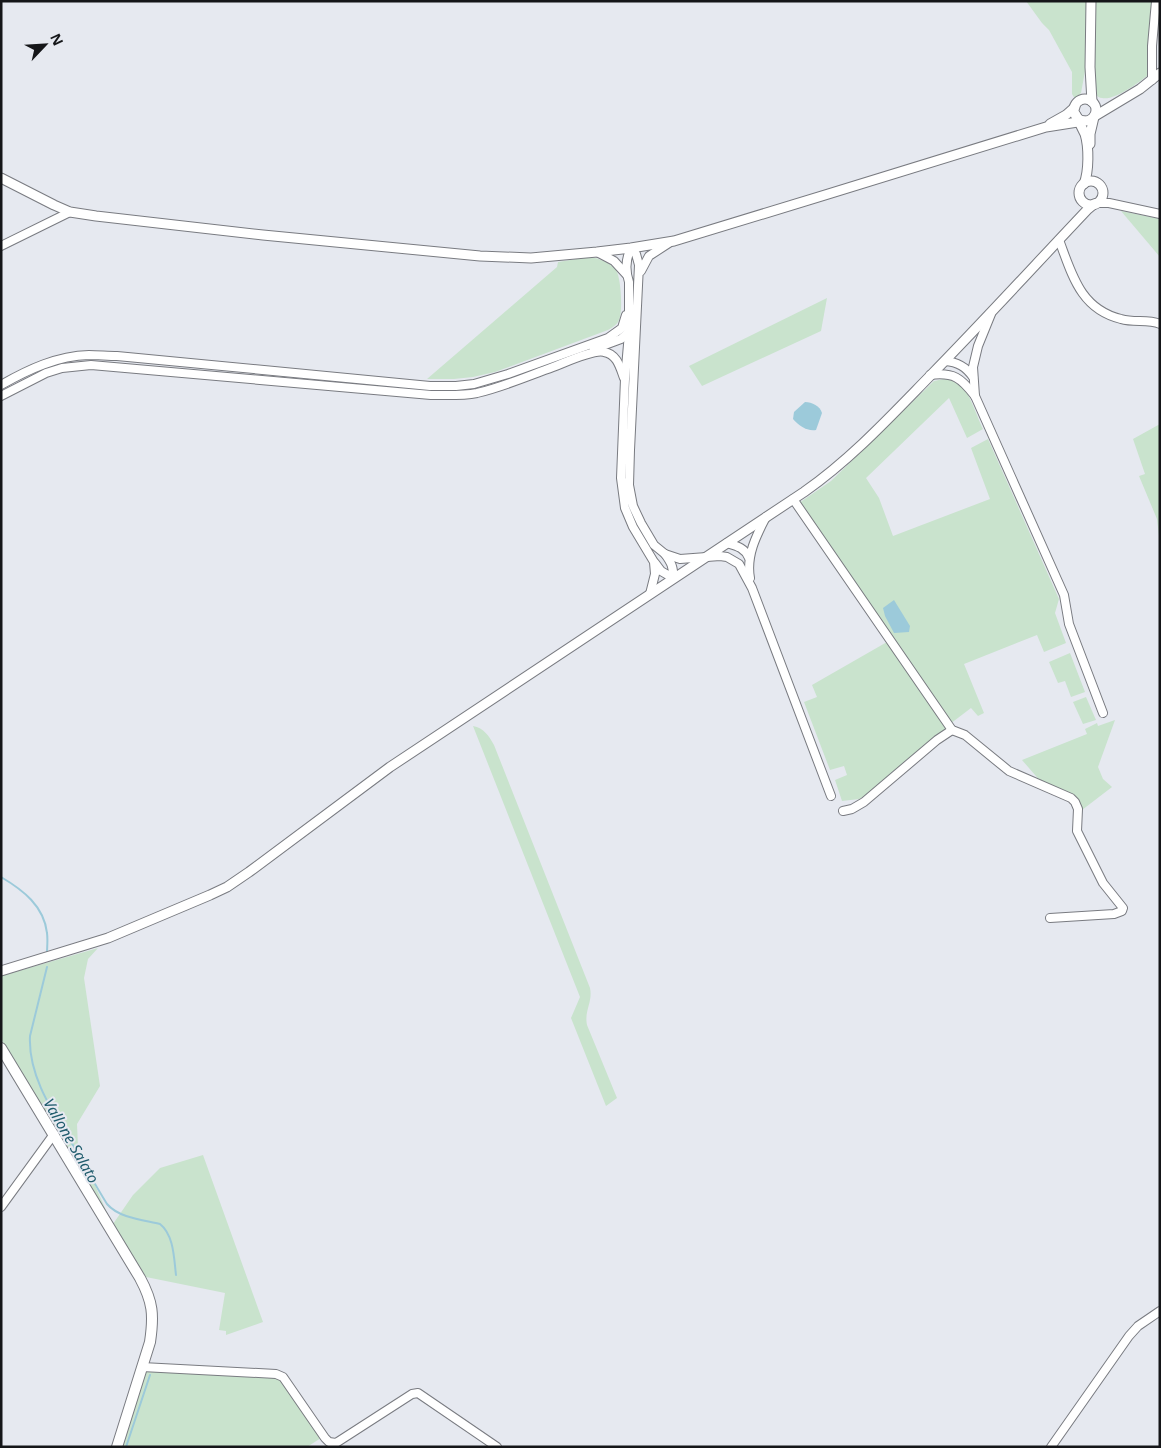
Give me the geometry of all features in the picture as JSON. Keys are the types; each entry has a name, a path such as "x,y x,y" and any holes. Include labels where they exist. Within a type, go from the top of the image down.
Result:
{"main road":[{"path":"1,1048 147,1290 151,1306 152,1326 150,1342 116,1447"}],"street":[{"path":"1,971 108,938 227,887 390,766 704,557 731,542 826,477 889,418 930,375 949,359 1072,225 1101,199 1101,188 1091,168 1090,159 1090,134 1096,109 1093,102 1090,67 1091,1"},
{"path":"1152,80 1152,46 1156,1"},
{"path":"1072,225 1079,210 1080,192 1087,170 1085,136 1079,113 1090,67"},
{"path":"1046,127 1066,115 1079,113 1089,120 1160,73"},
{"path":"1,178 70,212 96,216 263,235 480,256 532,258 631,248 674,241 1046,127 1079,113 1087,100 1093,102 1110,101 1125,97"},
{"path":"1084,184 1090,182 1097,183"},
{"path":"1081,198 1086,204 1109,203 1160,214"},
{"path":"1,246 70,212"},
{"path":"1059,240 1079,289 1090,303 1122,320 1147,321 1160,324"},
{"path":"638,277 649,256 674,241"},
{"path":"631,248 626,262 626,274 629,282 629,333 625,379 622,494 625,508 633,527 654,562 661,571 673,578"},
{"path":"631,248 638,260 636,345 634,356"},
{"path":"597,252 614,262 626,274"},
{"path":"608,338 622,328 628,309"},
{"path":"992,312 978,346 973,367 975,396 1064,595 1069,624 1103,713"},
{"path":"1,396 46,373 62,368 91,366 431,395 476,393 511,383 621,339 634,326 636,313"},
{"path":"1,385 42,364 75,356 91,355 430,386 456,386 474,384 508,374 623,332 629,333 633,338 634,356 629,485 633,506 640,523 654,545 671,562 674,570 673,578"},
{"path":"579,357 600,351 611,354 619,364 625,379"},
{"path":"949,359 968,370 973,377"},
{"path":"949,359 959,379 975,396"},
{"path":"930,375 946,374 959,379"},
{"path":"793,499 952,730 965,735 1009,771 1071,798 1078,806 1077,831 1103,883 1123,908 1122,911 1114,914 1050,918"},
{"path":"752,588 749,558 756,536 766,517"},
{"path":"731,542 742,548 749,558"},
{"path":"731,542 733,556 752,588 832,796"},
{"path":"665,554 680,559 728,557 739,564"},
{"path":"650,594 655,574 654,562"},
{"path":"843,811 852,809 864,802 937,740 952,730"},
{"path":"1,1207 54,1134"},
{"path":"1051,1447 1129,1336 1138,1326 1160,1311"},
{"path":"142,1367 276,1374 282,1377 325,1438 332,1443 336,1443 412,1394 418,1393 497,1447"}],"green space":[{"path":"1026,1 1087,1 1086,66 1081,93 1075,99 1072,94 1072,72 1049,30"},
{"path":"1095,1 1152,1 1147,76 1126,91 1107,98 1100,98 1095,93"},
{"path":"1121,211 1160,219 1160,257"},
{"path":"589,257 600,259 607,263 618,274 621,310 619,320 615,326 495,372 454,379 427,379 557,267 558,262"},
{"path":"827,298 821,331 702,386 689,366"},
{"path":"944,379 954,381 965,389 983,429 967,438 949,398 866,478 879,498 893,536 990,499 971,448 988,439 1059,599 1055,613 1066,643 1044,652 1037,635 964,664 984,713 978,716 971,708 950,724 799,503 831,481 934,381"},
{"path":"1160,424 1160,544 1157,519 1139,476 1145,474 1133,439"},
{"path":"887,642 947,729 870,793 859,799 842,801 835,780 847,775 844,766 830,770 804,702 817,697 812,685"},
{"path":"1070,653 1085,692 1071,697 1065,681 1058,683 1049,662"},
{"path":"1086,697 1096,720 1083,724 1073,702"},
{"path":"1115,720 1098,767 1103,779 1112,787 1082,810 1077,800 1042,783 1022,760 1087,734 1085,729 1097,723 1098,726"},
{"path":"473,726 483,731 494,745 590,988 587,1025 617,1098 606,1106 571,1018 580,997"},
{"path":"98,948 88,959 84,978 100,1086 77,1124 78,1147 109,1217 1,1039 1,976"},
{"path":"203,1155 263,1322 226,1335 226,1331 219,1330 225,1293 146,1277 113,1224 133,1195 160,1168"},
{"path":"146,1369 276,1377 280,1379 321,1438 307,1447 121,1447"}],"water":[{"path":"805,402 815,405 822,413 816,430 803,428 793,419 794,412"},
{"path":"894,600 910,626 909,632 894,633 885,616 883,608"}],"waterway":[{"name":"Vallone Salato","path":"1,877 24,893 42,915 47,936 47,953"},
{"name":"Vallone Salato","path":"47,967 30,1036 33,1064 42,1091 107,1204 118,1212 139,1220 160,1224 165,1229 171,1241 176,1275"},
{"name":"Vallone Salato","path":"126,1447 150,1375"}]}
